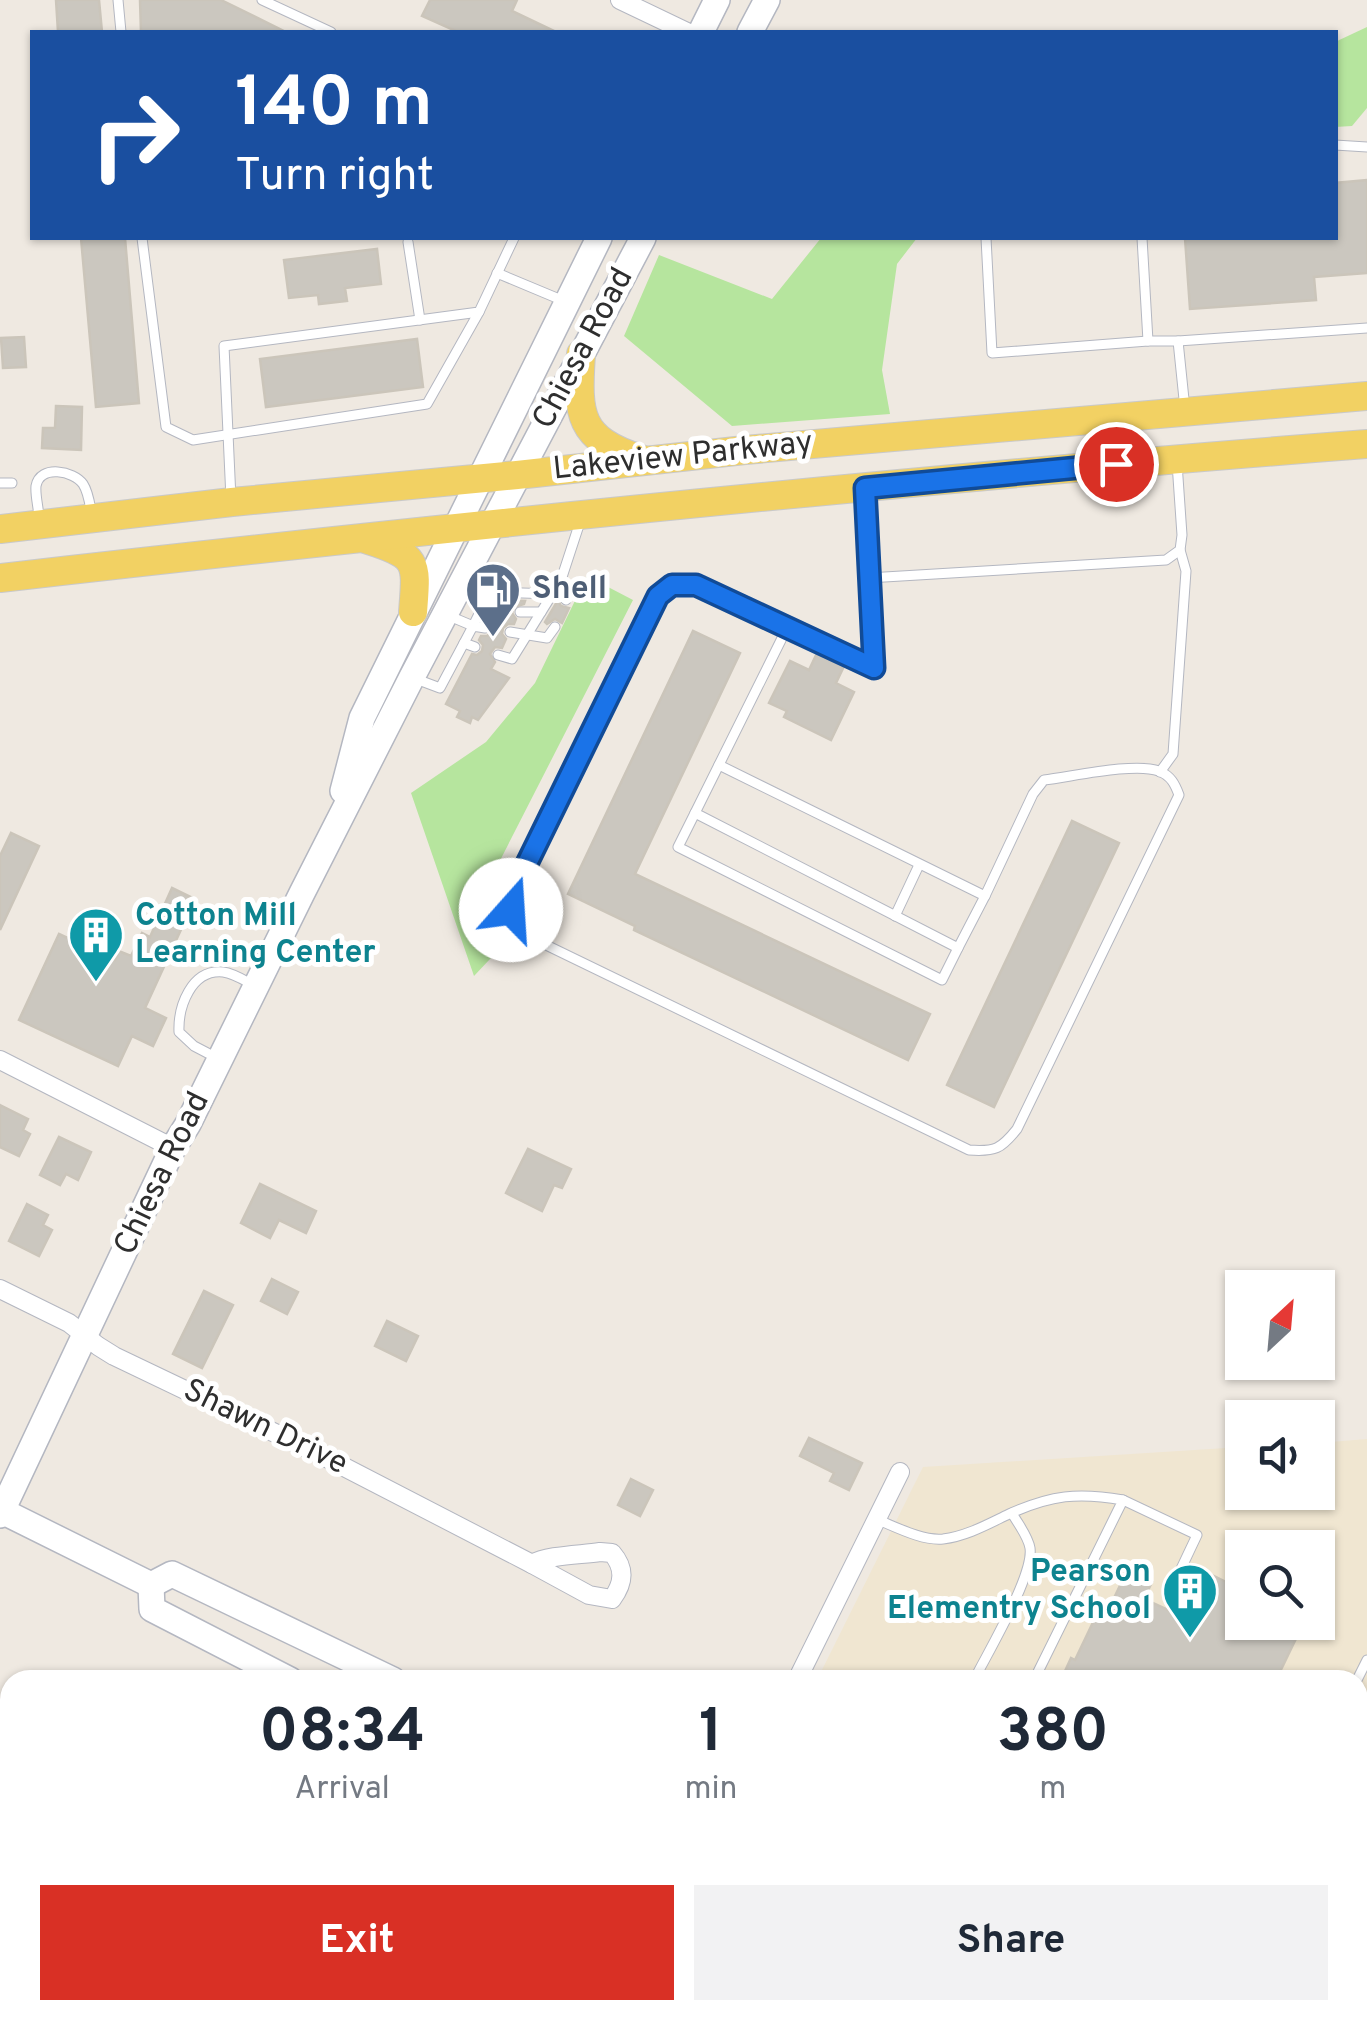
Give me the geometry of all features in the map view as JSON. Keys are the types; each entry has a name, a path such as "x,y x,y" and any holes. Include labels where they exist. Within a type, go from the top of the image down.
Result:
{"main road":[{"path":"702,30 717,0"},
{"path":"751,30 767,0"},
{"name":"Chiesa Road","path":"332,835 362,718 598,240"},
{"path":"608,304 616,256 624,240"},
{"name":"Chiesa Road","path":"1,1512 174,1148 412,677 642,240"},
{"path":"581,354 578,396 593,435 616,451 647,460"},
{"name":"Lakeview Parkway","path":"0,529 745,450 1367,396"},
{"path":"1176,459 1185,411"},
{"name":"Lakeview Parkway","path":"0,578 455,526 1367,444"},
{"path":"37,525 42,573"},
{"path":"357,537 397,549 410,560 415,568 413,612"},
{"path":"1,1512 150,1586"},
{"path":"150,1586 172,1574 373,1670"},
{"path":"150,1586 152,1609 271,1670"}],"street":[{"path":"620,0 683,30"},
{"path":"0,1060 174,1148"},
{"name":"Shawn Drive","path":"0,1289 69,1323 114,1356 320,1455 589,1596 612,1599 622,1580 619,1561 612,1553 549,1557 532,1564"},
{"path":"802,1670 900,1472"}],"lane":[{"path":"118,0 121,30"},
{"path":"262,0 327,30"},
{"path":"1338,145 1367,147"},
{"path":"142,240 166,427 193,440 427,404 479,312 513,240"},
{"path":"986,240 992,353 1367,328"},
{"path":"1142,240 1148,340"},
{"path":"408,242 420,320"},
{"path":"497,273 567,302"},
{"path":"232,502 224,346 479,312"},
{"path":"1178,340 1185,411"},
{"path":"1160,772 1173,754 1186,571 1180,550 1176,459"},
{"path":"37,525 36,485 40,478 54,472 66,472 82,481 92,519"},
{"path":"0,484 12,482"},
{"path":"787,628 678,848 942,980 1033,794 1044,780 1138,768 1160,772 1173,781 1179,795 1017,1129 1005,1144 991,1152 970,1150 544,944 522,930 511,910 512,894 658,596 672,585 696,585 874,668 865,488"},
{"path":"498,655 512,659 561,580 583,514"},
{"path":"868,578 1166,560 1180,550"},
{"path":"561,580 568,593 566,600"},
{"path":"412,677 440,688 470,645 473,626 492,592 552,594"},
{"path":"480,612 494,611"},
{"path":"520,612 541,612"},
{"path":"445,614 485,628"},
{"path":"510,632 541,639 548,638 554,627"},
{"path":"719,765 986,896"},
{"path":"694,814 958,948"},
{"path":"895,916 919,865"},
{"path":"220,1059 194,1046 180,1032 179,1020 187,993 209,973 222,972 256,986"},
{"path":"876,1519 940,1540 976,1530 1043,1500 1069,1495 1123,1500 1197,1535 1170,1592"},
{"path":"1039,1670 1123,1500"},
{"path":"979,1670 1028,1572 1027,1539 1012,1513"}],"shaded area":[{"path":"1367,1439 1367,1670 822,1670 923,1467 1225,1448 1225,1510 1335,1510 1335,1442"}],"green space":[{"path":"1367,27 1367,108 1352,126 1338,127 1338,41"},
{"path":"819,240 915,240 897,264 882,370 890,414 732,426 624,336 659,255 772,299"},
{"path":"587,576 633,600 488,884 506,942 474,976 411,793 486,742 535,683"}],"building":[{"path":"56,0 99,0 102,30 58,30"},
{"path":"140,0 221,0 282,30 141,30"},
{"path":"430,0 517,0 512,11 552,30 454,30 422,16"},
{"path":"1367,180 1367,273 1314,277 1316,300 1190,309 1185,240 1338,240 1338,183"},
{"path":"81,240 125,240 139,403 96,407"},
{"path":"377,249 381,284 345,288 347,301 319,304 318,295 289,298 284,260"},
{"path":"24,337 26,367 3,368 1,338"},
{"path":"417,339 423,387 266,407 260,359"},
{"path":"56,406 82,407 81,450 42,448 43,428 55,428"},
{"path":"499,600 525,601 514,607 514,624 503,628 506,639 502,648 495,647 490,654 495,662 491,669 509,678 478,720 472,717 470,723 457,717 460,711 446,704 472,654 482,651 481,636 492,632 489,619 501,615"},
{"path":"558,600 561,606 569,608 562,623 555,619 547,624 545,622"},
{"path":"693,631 740,653 635,874 930,1014 908,1060 634,930 635,926 568,894"},
{"path":"818,651 845,664 836,683 854,692 831,740 784,717 787,711 769,703 790,661 809,670"},
{"path":"1072,821 1119,843 994,1107 947,1085"},
{"path":"11,833 39,846 0,930 0,856"},
{"name":"Cotton Mill Learning Center","path":"172,888 195,899 145,1008 166,1018 153,1046 132,1036 118,1066 19,1020 59,934 115,960 119,951 131,956 142,933 150,937"},
{"path":"0,1105 28,1119 23,1130 30,1134 19,1156 0,1147"},
{"path":"59,1137 91,1152 78,1180 66,1174 60,1185 40,1175"},
{"path":"528,1149 571,1169 562,1188 554,1185 542,1211 506,1193"},
{"path":"260,1184 316,1211 306,1233 279,1220 270,1238 241,1223"},
{"path":"27,1204 48,1215 43,1225 52,1230 39,1256 9,1241"},
{"path":"272,1279 298,1292 287,1314 261,1301"},
{"path":"204,1291 233,1305 202,1368 173,1354"},
{"path":"387,1321 418,1336 406,1361 375,1346"},
{"path":"809,1438 862,1463 849,1490 830,1481 834,1473 800,1456"},
{"path":"631,1479 653,1490 640,1516 618,1505"},
{"name":"Pearson Elementry School","path":"1202,1570 1225,1582 1225,1640 1295,1640 1281,1670 1066,1670 1071,1658 1075,1660 1096,1616 1104,1619 1127,1571 1152,1582 1144,1599 1181,1616"}],"place":[{"name":"Shell","path":"493,639"},
{"name":"Cotton Mill Learning Center","path":"96,984"},
{"name":"Pearson Elementry School","path":"1190,1640"}],"route":[{"path":"511,910 512,894 658,596 672,585 696,585 874,668 865,488 1116,464"}]}
